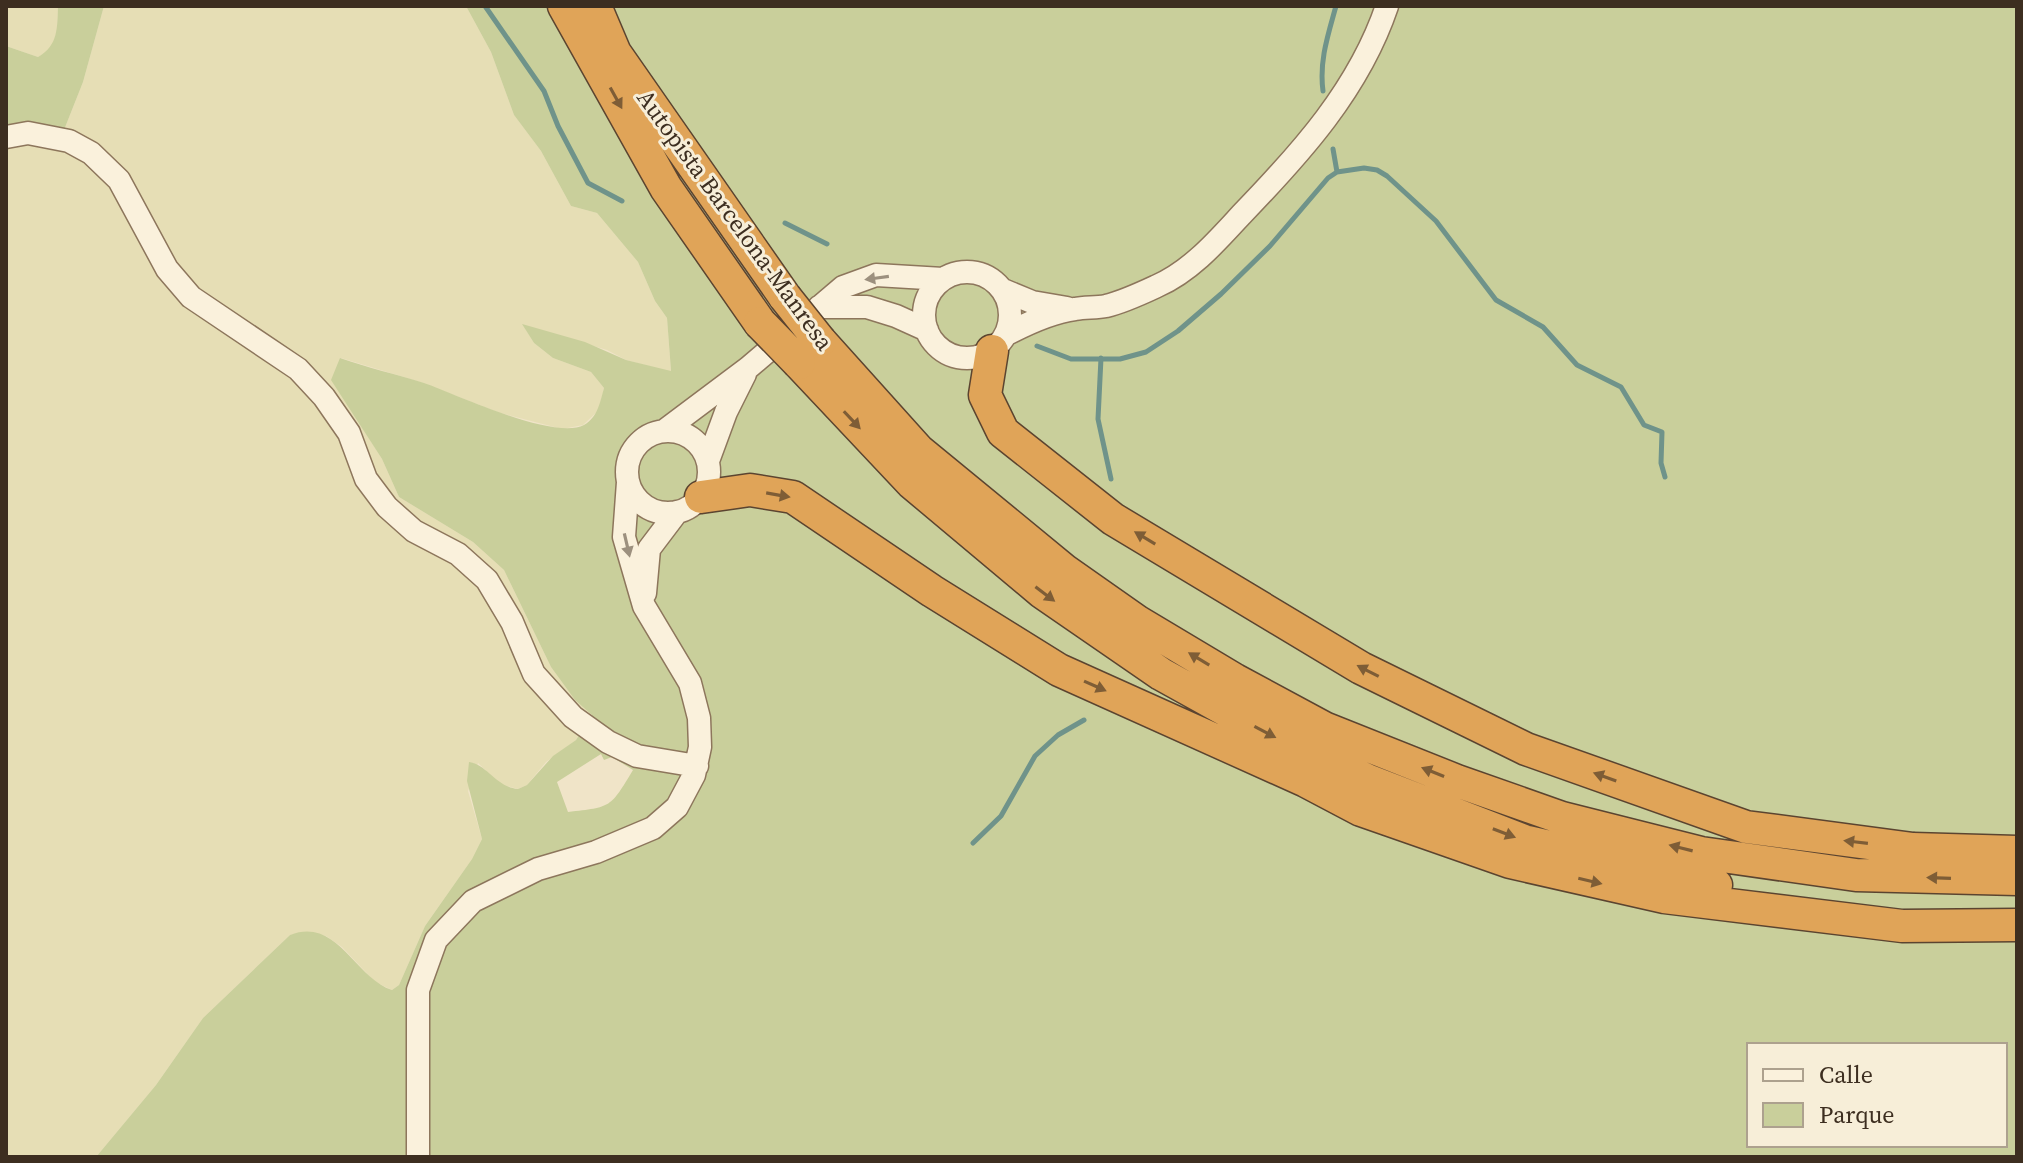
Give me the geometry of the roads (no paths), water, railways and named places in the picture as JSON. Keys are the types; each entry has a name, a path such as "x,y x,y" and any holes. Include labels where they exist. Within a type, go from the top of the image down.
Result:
{"highway":[{"name":"Autopista Barcelona-Manresa","path":"564,6 666,188 760,323 809,352 918,450 1064,570 1162,637 1324,728 1457,781 1562,818 1701,853 1856,875 2017,879"},
{"name":"Autopista Barcelona-Manresa","path":"595,6 615,53 785,297 809,352 912,483 1042,592 1161,674 1271,735 1369,781 1524,841 1692,881 1809,899 1899,910 2017,911"},
{"path":"999,342 985,395 1003,432 1113,519 1361,668 1526,749 1746,827 1913,849 2017,852"},
{"path":"689,505 750,490 793,497 932,591 1059,670 1306,781 1361,810 1510,862 1680,899 1902,926 2017,925"}],"street":[{"path":"943,279 926,302 924,321 927,330 937,347 954,356 973,358 1036,319 1073,309 1106,306 1160,285 1205,253 1288,167 1327,118 1360,69 1376,38 1387,6"},
{"path":"6,137 28,133 69,141 91,153 119,180 167,269 191,297 298,369 324,397 349,433 366,479 387,507 414,531 458,554 487,580 512,622 534,674 573,717 608,742 637,756 697,766"},
{"path":"418,1157 418,990 436,940 473,901 538,869 596,852 653,828 677,807 697,766 699,718 690,683 644,606 624,537 628,465 634,449 648,437 664,431 748,368 843,287 876,275 943,279 958,272 975,272 991,278 1003,290 1032,302 1073,309"},
{"path":"999,342 1011,311 1003,290"},
{"path":"819,307 867,307 927,330"},
{"path":"644,606 649,549 708,480 708,461 726,412 748,368"},
{"path":"664,431 691,438 702,448 708,461"},
{"path":"628,482 635,497 647,508 661,513 689,505"}],"waterway":[{"path":"485,6 544,91 558,126 588,183 622,201"},
{"path":"1323,91 1323,59 1336,6"},
{"path":"1333,149 1337,172"},
{"path":"1037,346 1071,359 1120,359 1146,352 1178,331 1221,294 1270,246 1328,178 1337,172 1364,168 1377,170 1436,221 1496,300 1543,327 1577,365 1621,387 1644,425 1662,432 1661,463 1665,477"},
{"path":"785,223 827,244"},
{"path":"1101,358 1098,419 1111,479"},
{"path":"973,843 1001,816 1035,756 1058,735 1084,720"}]}
